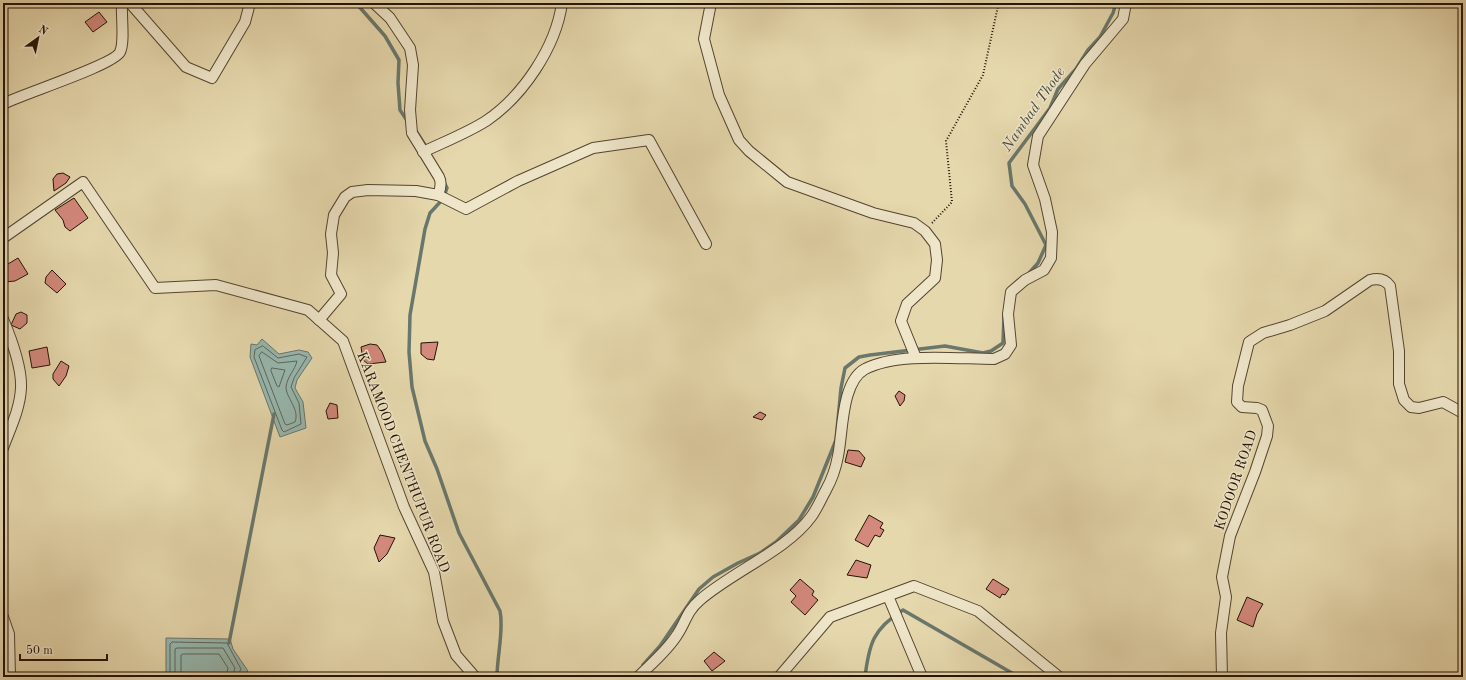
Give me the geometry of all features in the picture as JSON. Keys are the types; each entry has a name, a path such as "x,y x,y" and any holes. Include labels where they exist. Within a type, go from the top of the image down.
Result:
{"street":[{"path":"3,104 118,56 123,45 122,3"},
{"path":"130,3 186,67 212,78 245,22 250,3"},
{"path":"374,3 390,18 410,48 412,60 410,110 412,133 441,182 438,195"},
{"path":"423,152 486,121 509,102 544,57 560,20 562,3"},
{"path":"711,3 704,39 719,95 740,140 749,152 787,182 873,213 914,223 925,231 935,244 937,264 935,278 907,304 901,321 916,358"},
{"path":"638,677 678,635 686,616 699,601 729,578 788,541 811,517 827,488 838,458 847,396 856,377 864,369 893,361 916,358 994,359 1005,354 1011,345 1008,314 1011,292 1025,280 1044,270 1051,258 1052,232 1046,199 1033,165 1038,136 1085,64 1123,18 1126,3"},
{"path":"320,320 341,294 332,275 330,234 334,215 345,197 352,192 368,190 394,190 425,193 438,195 466,209 518,181 593,148 649,140 706,244"},
{"name":"KARAMOOD CHENTHUPUR ROAD","path":"3,238 83,182 155,288 216,285 308,310 343,341 404,507 434,572 443,621 456,656 475,677"},
{"name":"KODOOR ROAD","path":"1222,677 1221,633 1226,597 1222,577 1226,553 1230,536 1262,453 1267,431 1266,418 1262,410 1257,408 1242,407 1237,402 1238,386 1249,342 1253,338 1264,333 1290,325 1325,311 1370,280 1384,280 1390,286 1395,314 1399,351 1399,384 1404,400 1411,407 1419,408 1443,402 1463,413"},
{"path":"3,319 12,340 21,387 13,421 3,448"},
{"path":"780,677 830,617 914,586 978,612 1059,677"},
{"path":"888,596 922,677"},
{"path":"3,617 9,634 10,677"}],"path":[{"path":"925,231 952,202 946,141 983,75 998,6"}],"water":[{"path":"262,339 279,354 299,350 308,352 312,358 297,380 295,388 303,402 306,428 280,437 250,357 251,344 257,345"},
{"path":"166,638 230,639 233,649 248,671 239,677 166,677"}],"building":[{"path":"99,12 107,22 93,32 85,22"},
{"path":"63,173 70,177 66,183 54,191 53,179 57,174"},
{"path":"74,198 88,218 70,231 65,227 63,220 55,210"},
{"path":"18,258 28,274 15,281 5,282 3,267"},
{"path":"52,270 66,284 57,293 45,283 46,277"},
{"path":"21,312 27,315 27,323 20,329 11,325 16,314"},
{"path":"438,342 434,360 427,359 421,354 421,343"},
{"path":"370,344 377,345 386,362 368,364 363,360 361,347"},
{"path":"47,347 50,365 32,368 29,351"},
{"path":"61,361 69,366 66,376 59,386 53,379 53,374"},
{"path":"899,391 905,395 904,401 900,406 895,396"},
{"path":"330,403 337,405 338,418 328,419 326,411"},
{"path":"760,412 766,415 762,420 753,417"},
{"path":"848,450 859,451 865,458 861,467 845,462"},
{"path":"869,515 883,523 880,528 884,530 880,537 875,535 868,547 855,540"},
{"path":"380,535 395,538 387,554 379,562 374,548"},
{"path":"856,560 871,565 867,578 847,575"},
{"path":"800,579 814,591 812,595 818,600 805,615 791,602 796,596 790,590"},
{"path":"993,579 1009,589 1005,595 1002,594 1000,598 986,589"},
{"path":"1247,597 1263,604 1257,614 1253,627 1237,620"},
{"path":"714,652 725,661 712,671 704,661"}],"waterway":[{"path":"356,3 385,36 399,60 398,83 400,110 408,122"},
{"name":"Nambad Thode","path":"1029,273 1038,263 1046,245 1025,204 1012,186 1009,163 1050,108 1058,89 1076,69 1088,50 1100,37 1113,13 1116,3"},
{"path":"414,128 427,148"},
{"path":"444,182 447,188 443,199 430,213 425,229 410,315 409,352 412,387 425,441 437,469 459,533 500,611 501,635 497,677"},
{"name":"Nambad Thode","path":"643,665 660,646 699,589 713,577 760,553 776,542 799,520 813,497 836,440 841,388 845,368 859,357 945,346 983,353 991,351 1003,343 1004,315"},
{"path":"229,643 274,414"},
{"path":"865,677 868,655 874,638 885,624 903,610 1019,677"}]}
